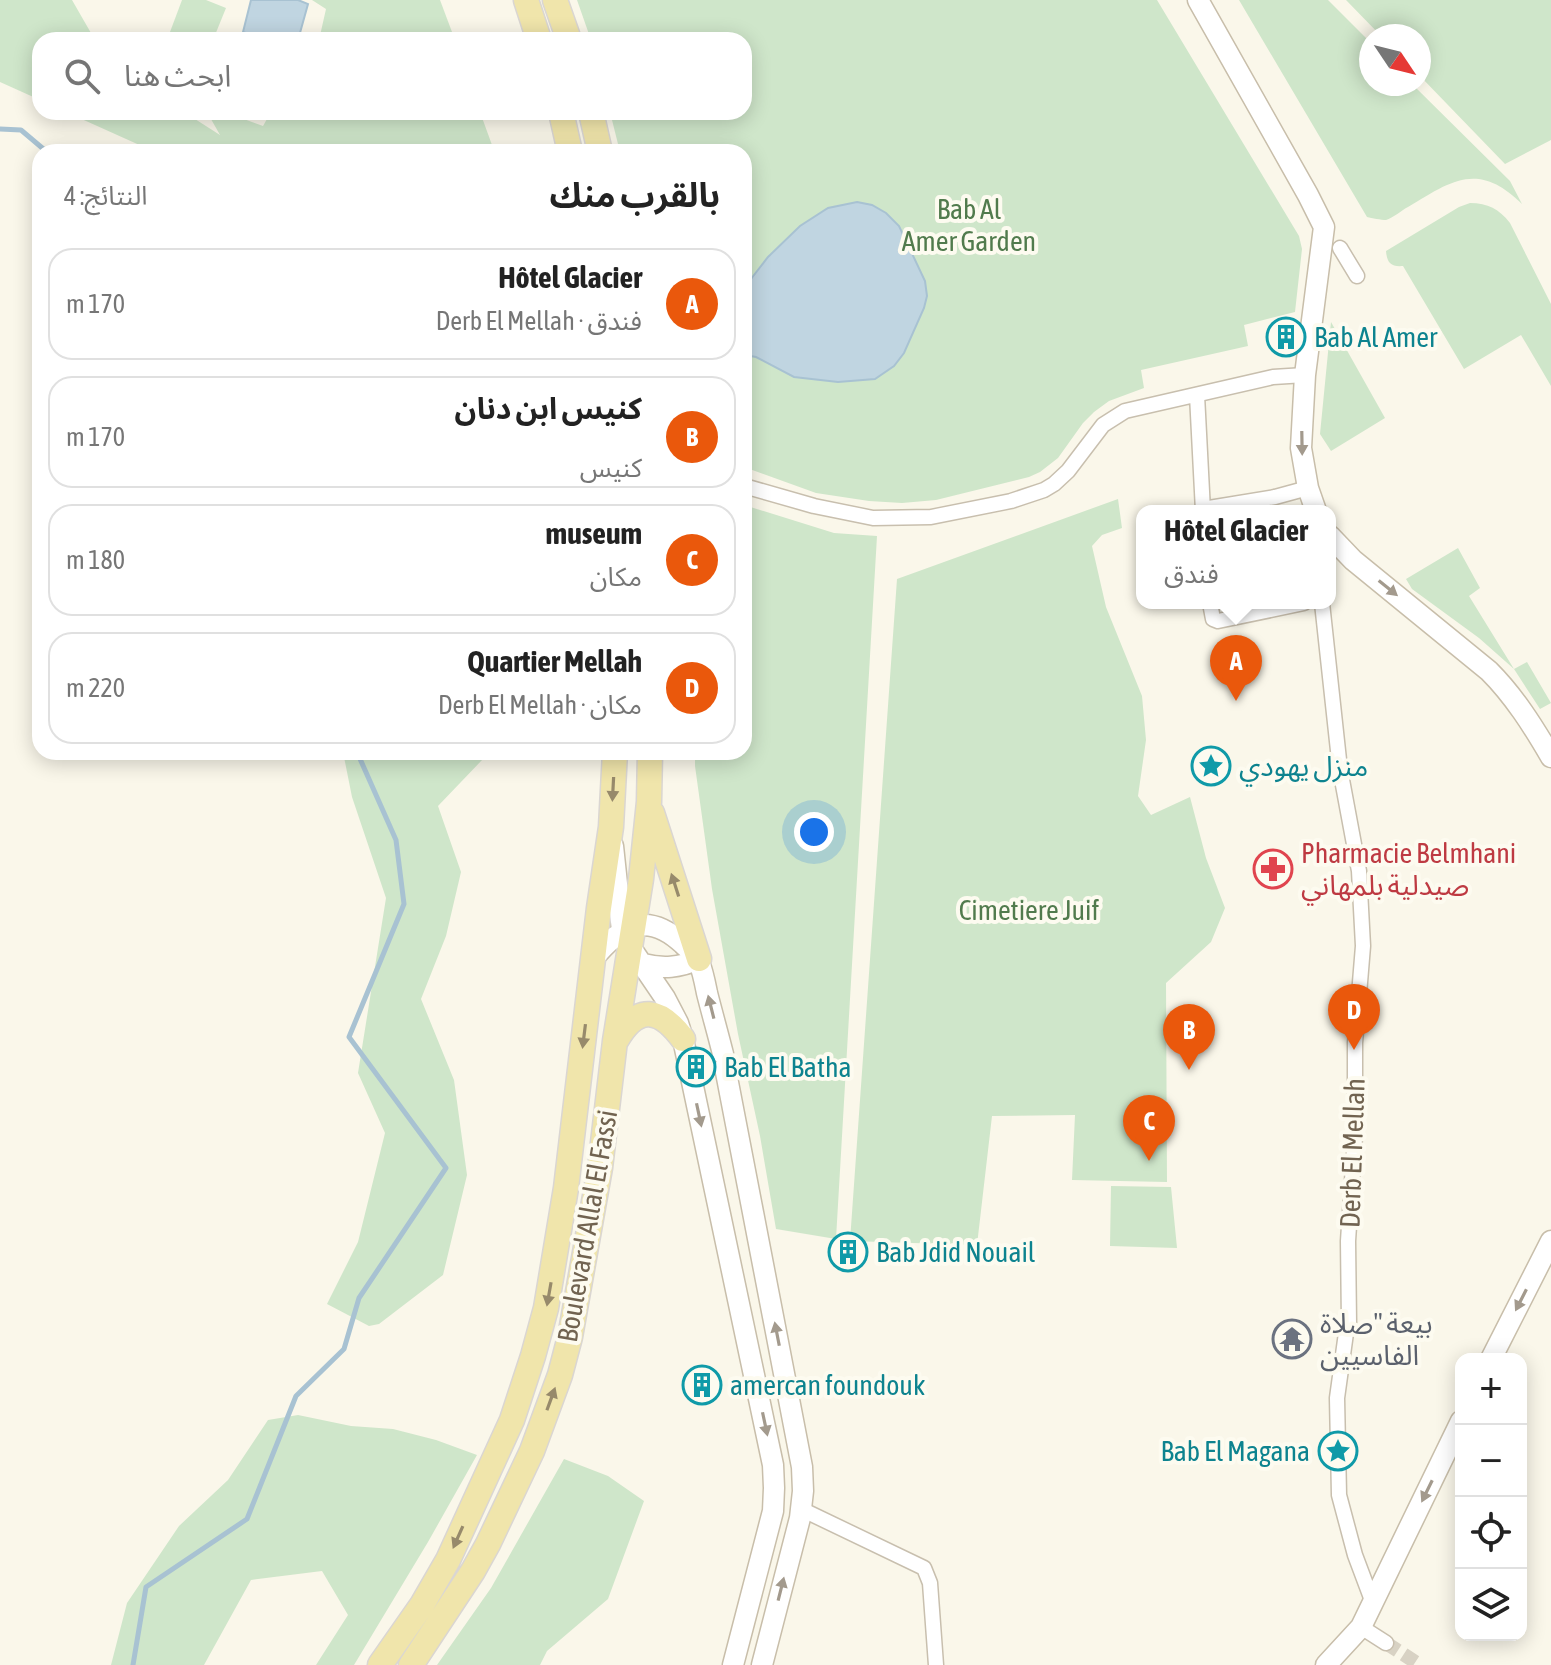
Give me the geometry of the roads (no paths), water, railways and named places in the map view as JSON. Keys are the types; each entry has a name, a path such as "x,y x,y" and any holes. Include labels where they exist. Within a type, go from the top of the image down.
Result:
{"main road":[{"path":"526,0 536,32"},
{"path":"555,0 566,32"},
{"path":"1198,0 1324,227 1305,375 1301,448 1314,505"},
{"path":"563,120 568,144"},
{"path":"593,120 598,144"},
{"path":"1336,542 1353,560 1489,671 1504,686 1551,757"},
{"name":"Boulevard Allal El Fassi","path":"380,1665 422,1605 448,1560 505,1437 546,1308 566,1188 611,827 615,760"},
{"name":"Boulevard Allal El Fassi","path":"411,1665 473,1571 532,1451 560,1375 576,1310 600,1168 615,1041 633,942 649,802 650,760"},
{"path":"649,802 699,959 724,1060 800,1455 801,1509 762,1665"},
{"path":"611,827 633,942 674,1015 683,1039 774,1476 773,1511 733,1665"},
{"path":"593,959 607,943 633,942 647,925 677,938 699,959"},
{"path":"633,942 657,967 671,968 699,959"},
{"path":"615,1041 633,1019 650,1014 665,1019 683,1039"},
{"path":"1494,1353 1551,1241"},
{"path":"1326,1665 1361,1627 1459,1425"},
{"path":"505,1437 532,1451"}],"street":[{"path":"1340,248 1357,276"},
{"path":"752,488 814,506 873,518 931,517 998,504 1054,484 1068,471 1103,425 1116,416 1136,408 1273,377 1305,375"},
{"path":"1197,395 1203,505"},
{"path":"1231,505 1308,488"},
{"path":"1211,609 1216,621 1275,609"},
{"name":"Derb El Mellah","path":"1323,609 1340,769 1359,871 1363,946 1355,1043 1355,1136 1348,1241 1349,1323 1337,1398 1339,1495 1355,1555 1373,1603"},
{"path":"801,1509 924,1568 930,1583 936,1665"},
{"path":"1361,1627 1386,1643"}],"water":[{"path":"251,0 298,0 308,4 300,32 243,32"},
{"path":"857,202 872,205 886,213 899,226 925,281 927,296 924,308 904,353 894,366 875,379 838,382 794,377 752,356 752,278 800,226 828,208"}],"waterway":[{"path":"0,129 21,130 38,144"},
{"path":"133,1665 146,1587 247,1519 296,1396 344,1349 359,1298 446,1168 349,1037 404,904 396,840 361,760"}],"tunnel":[{"path":"1386,1643 1420,1665"}],"place":[{"name":"Bab Al Amer","path":"1286,337"},
{"name":"Hôtel Glacier","path":"1236,701"},
{"name":"منزل يهودي","path":"1211,766"},
{"name":"Pharmacie Belmhani صيدلية بلمهاني","path":"1273,869"},
{"name":"Quartier Mellah","path":"1354,1050"},
{"name":"Bab El Batha","path":"696,1067"},
{"name":"كنيس ابن دنان","path":"1189,1070"},
{"name":"museum","path":"1149,1161"},
{"name":"Bab Jdid Nouail","path":"848,1252"},
{"name":"بيعة \"صلاة الفاسيين","path":"1292,1339"},
{"name":"amercan foundouk","path":"702,1385"},
{"name":"Bab El Magana","path":"1338,1451"}],"park label":[{"name":"Bab Al Amer Garden","path":"969,225"},
{"name":"Cimetiere Juif","path":"1029,910"}]}
